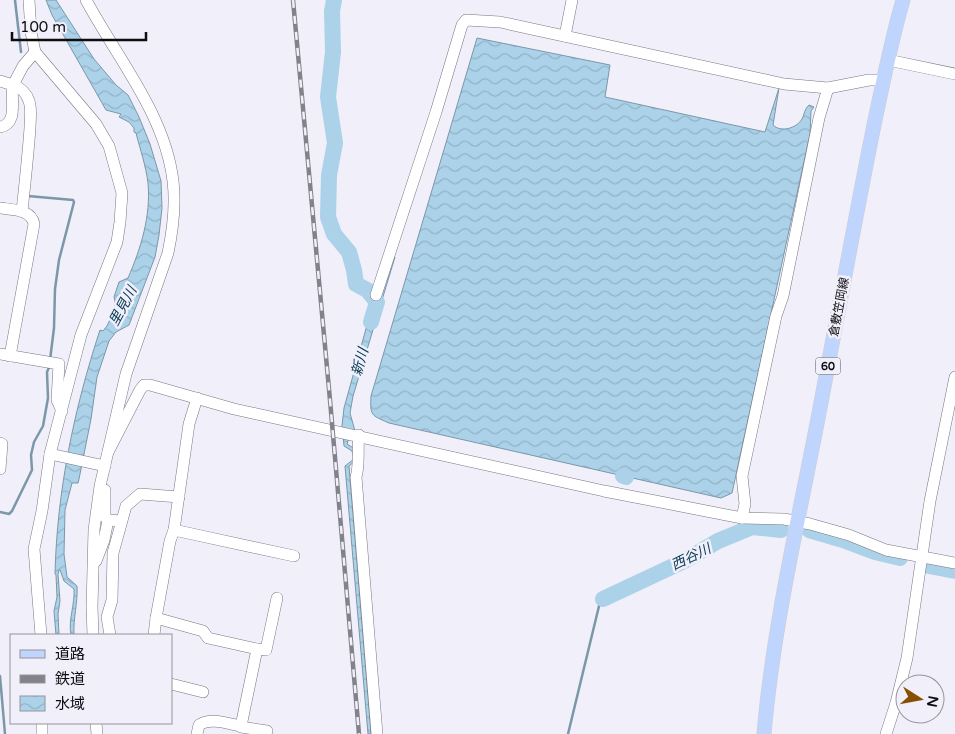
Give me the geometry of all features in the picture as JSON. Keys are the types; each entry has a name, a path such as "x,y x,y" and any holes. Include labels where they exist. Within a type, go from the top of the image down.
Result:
{"main road":[{"name":"倉敷笠岡線","path":"764,734 782,599 796,522 812,453 888,60 903,0"}],"street":[{"path":"29,0 31,32 35,52 96,124 109,146 122,193 117,242 81,335 62,411 34,549 41,634"},
{"path":"86,0 154,118 169,161 174,198 174,216 168,253 126,374 103,468 94,530 93,634"},
{"path":"565,36 572,0"},
{"path":"376,296 436,112 462,25 466,20 500,22 784,84 828,88 847,86 868,80 884,80"},
{"path":"0,127 7,125 11,119 13,85 35,52"},
{"path":"888,60 955,74"},
{"path":"0,81 20,88 29,101 29,149 22,211"},
{"path":"742,518 745,504 742,476 776,316 783,296 819,118 828,88"},
{"path":"0,208 22,211 29,214 34,224 5,355 59,364 57,400 62,411"},
{"path":"886,734 896,703 906,658 930,501 954,383"},
{"path":"108,452 144,385 150,385 242,411 604,491 742,518 784,519 849,535 886,550 955,563"},
{"path":"154,634 170,541 174,530 189,424 197,398"},
{"path":"359,436 357,449 359,468 356,477 377,734"},
{"path":"0,443 2,444 0,469"},
{"path":"53,455 103,468"},
{"path":"93,564 98,558 108,520 105,517 103,468"},
{"path":"110,634 107,617 112,600 113,553 126,506 140,494 178,497"},
{"path":"108,520 121,521"},
{"path":"174,530 294,556"},
{"path":"156,618 203,631 208,638 266,650 277,598"},
{"path":"240,729 257,649"},
{"path":"172,684 203,692"},
{"path":"197,734 199,725 204,721 240,729 267,731"}],"water":[{"name":"里見川","path":"46,0 56,0 94,59 116,85 128,95 150,144 161,181 162,208 155,257 129,325 116,332 109,341 97,377 91,419 78,483 72,483 65,510 64,554 67,577 77,586 74,634 71,634 70,629 74,589 64,581 60,570 58,574 60,601 58,614 59,634 56,634 54,611 57,597 55,574 56,543 68,450 82,390 100,330 103,331 107,326 114,311 114,297 119,282 128,278 141,243 149,195 144,164 134,128 129,122 119,117 121,114 106,110 52,15"},
{"path":"477,38 610,65 605,97 765,132 779,88 773,125 776,127 784,129 793,127 800,122 809,105 814,107 811,111 810,134 732,493 721,498 389,423 373,414 371,396"},
{"path":"392,256 395,257 353,396 350,413 355,431 347,444 355,449 355,461 349,466 371,734 368,734 345,466 354,459 352,451 344,446 342,426 344,408 372,307 379,298"}],"waterway":[{"path":"15,0 21,52"},
{"name":"新川","path":"334,0 332,11 333,52 328,97 335,143 329,175 328,217 334,234 349,252 356,284 367,290 377,302 371,322"},
{"path":"28,196 73,200 74,202 59,260 50,360"},
{"path":"0,512 9,514 12,511 32,470 31,455 34,442 43,426 48,398 47,372 50,365"},
{"name":"西谷川","path":"603,599 684,561 718,541 752,527 781,530"},
{"name":"西谷川","path":"809,530 875,552 900,558"},
{"name":"西谷川","path":"929,566 955,571"},
{"path":"568,734 600,602 603,599"},
{"path":"0,676 5,734"}],"railway":[{"path":"293,0 359,734"}]}
